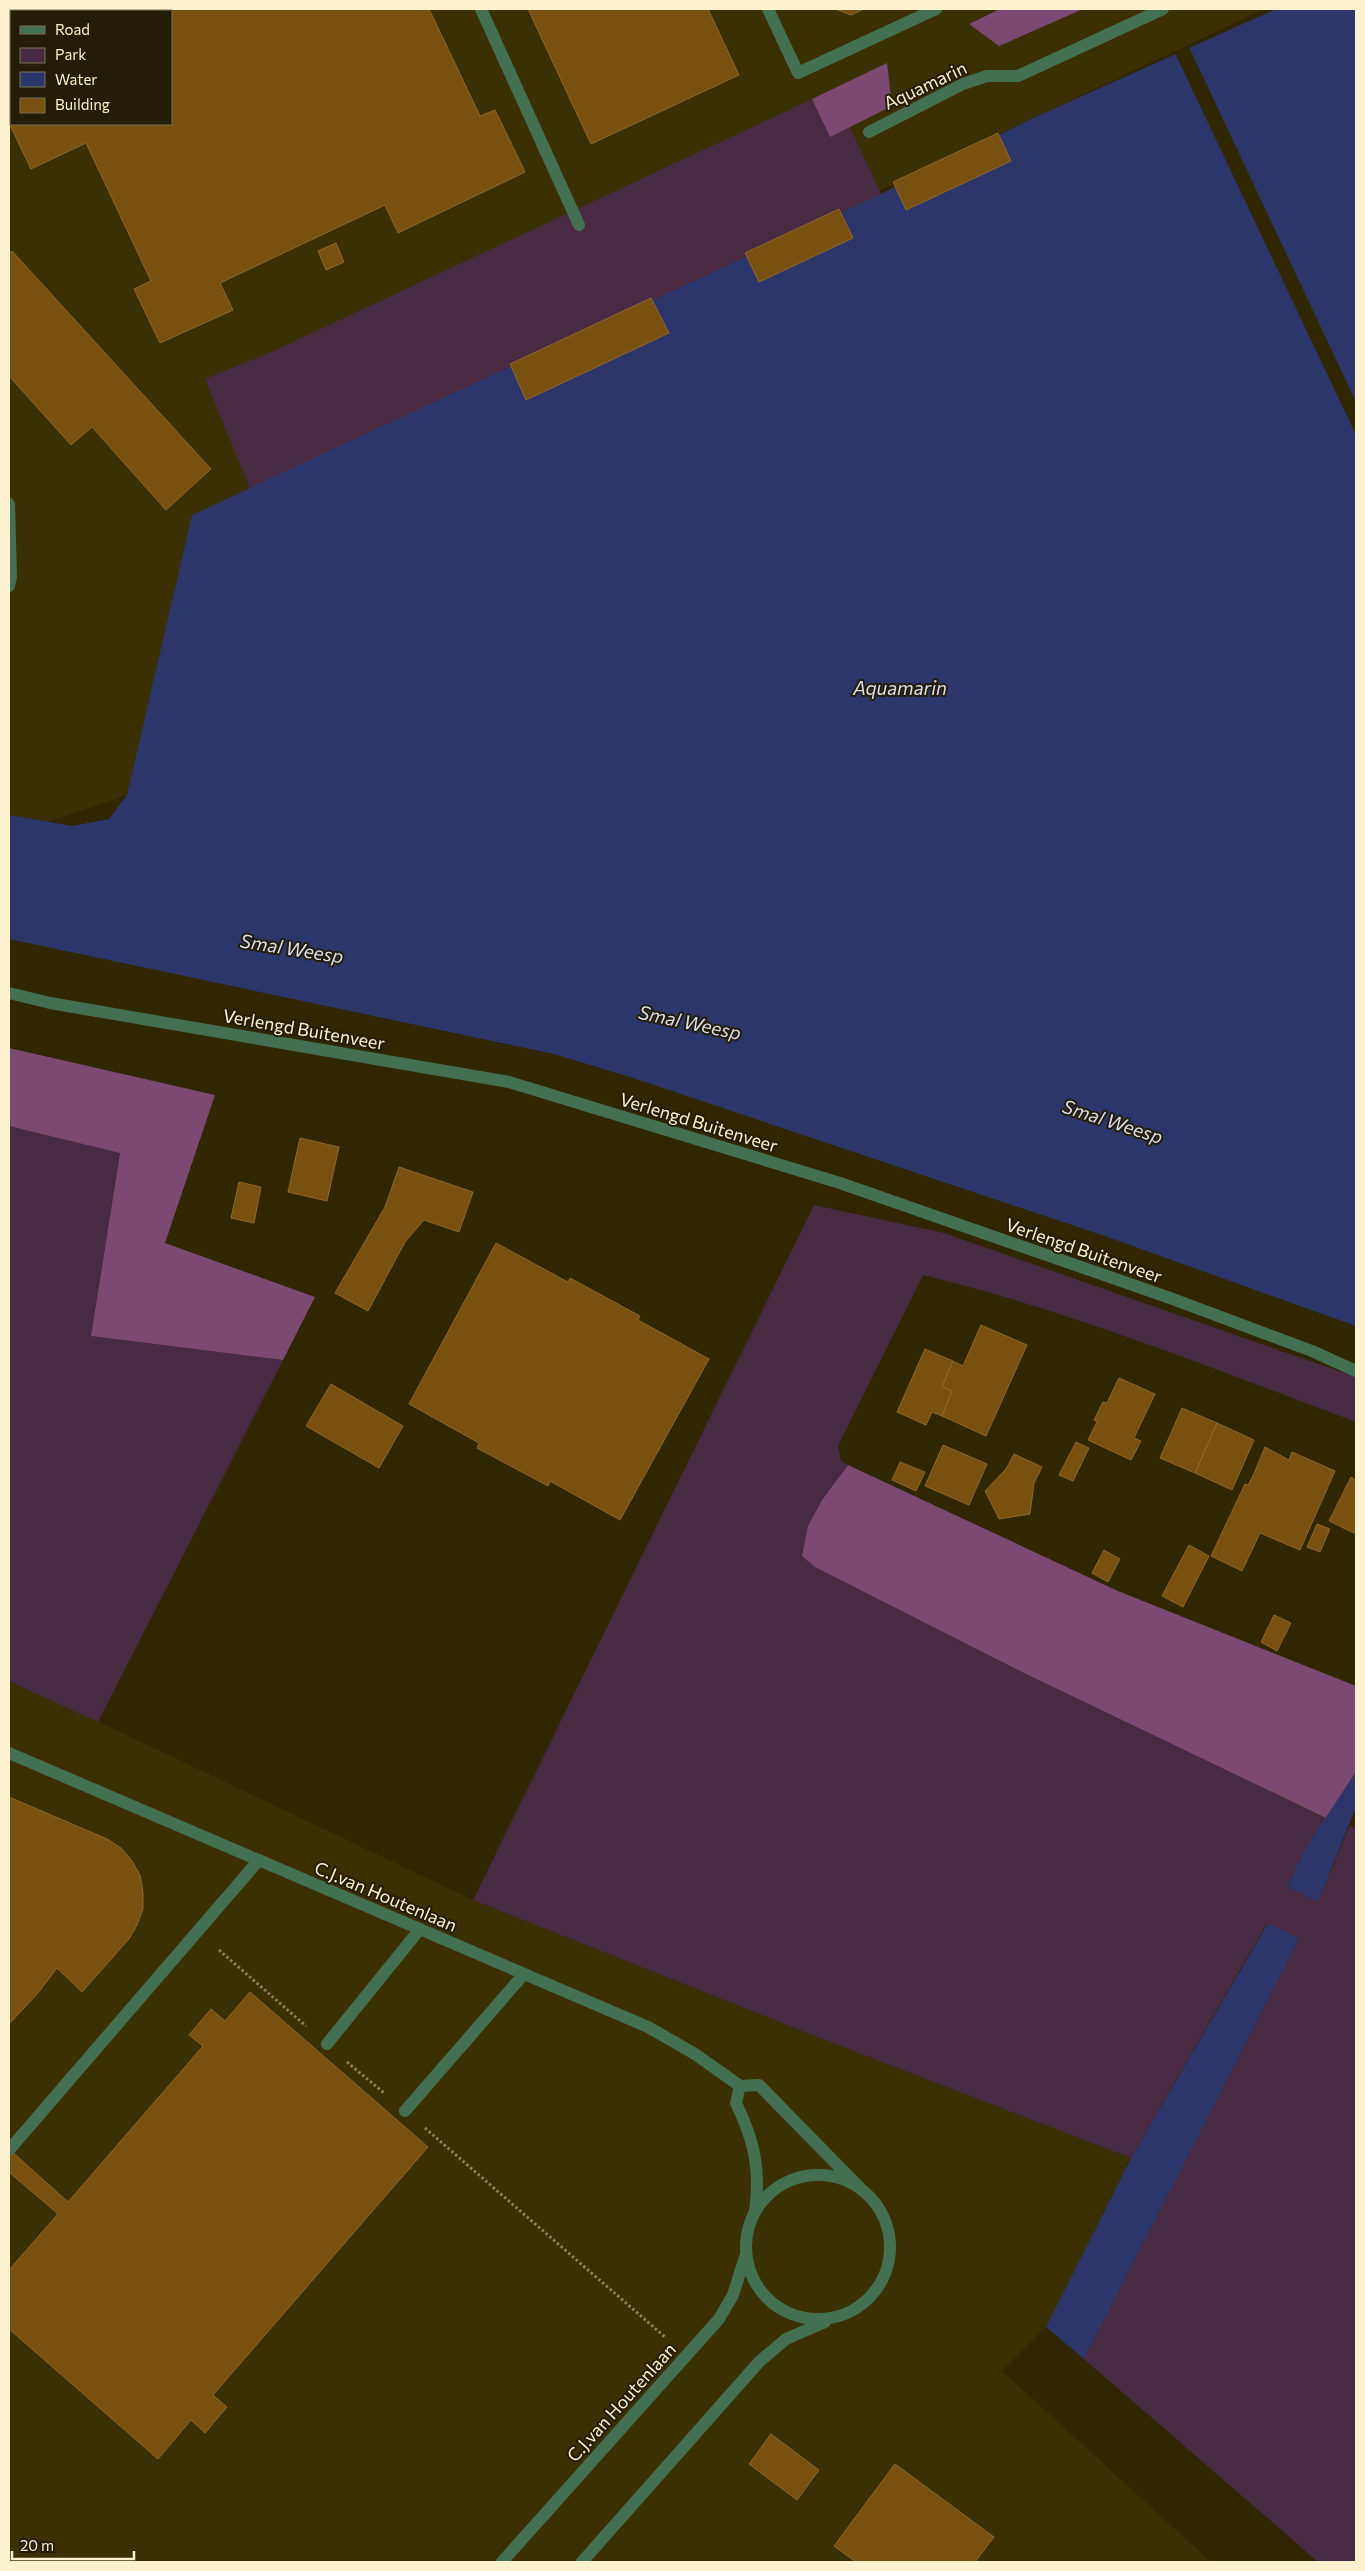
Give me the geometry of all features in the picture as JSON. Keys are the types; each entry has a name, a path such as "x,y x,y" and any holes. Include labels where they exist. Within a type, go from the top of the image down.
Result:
{"street":[{"path":"481,9 579,225"},
{"path":"768,9 798,73 936,9"},
{"name":"Aquamarin","path":"869,132 963,84 987,76 1018,76 1164,9"},
{"path":"9,504 11,576 9,586"},
{"name":"Verlengd Buitenveer","path":"9,994 60,1005 509,1082 840,1183 1170,1298 1312,1351 1356,1371"},
{"name":"C.J.van Houtenlaan","path":"9,1753 648,2027 695,2054 740,2086 759,2085 860,2188"},
{"path":"10,2150 259,1860"},
{"path":"326,2044 420,1930"},
{"path":"405,2111 524,1974"},
{"path":"740,2086 736,2103 750,2133 757,2166 758,2191 754,2214 747,2233 746,2254 751,2274 761,2292 776,2307 794,2316 814,2320 835,2318"},
{"path":"582,2562 759,2362 786,2339 854,2310 871,2298 883,2281 889,2262 891,2241 885,2221 876,2203 860,2188 842,2179 822,2175 801,2177 782,2184 766,2198 754,2214"},
{"name":"C.J.van Houtenlaan","path":"502,2562 718,2319 733,2295 746,2254"}],"path":[{"path":"197,1932 686,2355"}],"shaded area":[{"path":"9,9 1264,9 193,515 127,795 46,822 9,815"},
{"path":"1000,9 1083,9 999,46 969,24"},
{"path":"887,63 892,106 830,137 812,99"},
{"path":"9,1048 215,1095 165,1243 315,1297 283,1360 91,1336 120,1153 9,1126"},
{"path":"848,1465 1118,1591 1356,1686 1356,1772 1326,1818 1024,1673 815,1567 802,1556 808,1526 822,1500"},
{"path":"9,1681 72,1709 475,1901 825,2040 1131,2158 1046,2327 1002,2371 1211,2562 9,2562"}],"green space":[{"path":"812,99 830,137 850,127 881,194 250,489 205,379 269,353"},
{"path":"9,1126 120,1152 91,1336 283,1360 98,1722 9,1681"},
{"path":"814,1205 944,1233 1356,1377 1356,1422 1088,1323 978,1289 923,1275 838,1446 841,1461 848,1465 822,1500 808,1526 816,1567 1024,1673 1326,1818 1308,1844 1287,1886 1318,1902 1350,1825 1356,1829 1356,2562 1318,2562 1084,2359 1299,1939 1267,1923 1131,2158 825,2040 473,1900"}],"water":[{"name":"Aquamarin","path":"1276,9 1356,9 1356,1326 1102,1235 633,1078 554,1054 9,939 9,815 72,826 109,819 127,795 192,515 881,194 1031,119"},
{"path":"1356,1772 1356,1807 1318,1902 1287,1886 1308,1844"},
{"path":"1268,1923 1299,1939 1084,2359 1046,2327 1131,2158"}],"pier":[{"path":"1189,47 1356,402 1356,435 1175,53"}],"building":[{"path":"9,9 429,9 480,116 495,110 525,172 398,233 385,205 220,283 233,310 160,343 134,289 151,281 86,143 31,169 9,123"},
{"path":"528,9 708,9 739,75 591,144"},
{"path":"835,9 864,9 851,15"},
{"path":"998,133 1011,161 906,210 893,182"},
{"path":"839,209 853,238 759,282 745,253"},
{"path":"336,243 344,262 326,270 318,251"},
{"path":"12,251 211,469 166,510 92,427 71,445 9,376 9,255"},
{"path":"651,298 669,333 526,400 510,364"},
{"path":"300,1138 339,1147 327,1201 288,1192"},
{"path":"399,1167 473,1192 459,1232 424,1220 405,1242 368,1311 335,1293 385,1207"},
{"path":"239,1182 261,1187 254,1223 231,1218"},
{"path":"496,1243 568,1282 570,1278 640,1316 638,1320 709,1359 620,1520 550,1481 548,1486 477,1448 479,1443 409,1404"},
{"path":"981,1325 1027,1345 986,1436 942,1416 952,1391 942,1387 953,1361 963,1366"},
{"path":"925,1349 953,1361 942,1387 952,1391 942,1416 932,1412 926,1425 897,1412"},
{"path":"1119,1378 1155,1394 1134,1438 1141,1441 1131,1460 1088,1440 1097,1422 1094,1420 1103,1402 1107,1403"},
{"path":"331,1384 403,1426 379,1468 306,1426"},
{"path":"1182,1408 1217,1423 1195,1473 1160,1458"},
{"path":"1217,1423 1254,1440 1232,1490 1195,1473"},
{"path":"1076,1442 1089,1448 1073,1481 1059,1475"},
{"path":"943,1445 987,1464 969,1505 925,1486"},
{"path":"1265,1447 1289,1460 1292,1452 1335,1471 1300,1550 1260,1533 1242,1571 1211,1556 1245,1484 1248,1485 1253,1476"},
{"path":"1014,1454 1042,1467 1034,1483 1030,1514 999,1519 985,1491 1006,1469"},
{"path":"900,1462 925,1472 916,1491 892,1480"},
{"path":"1351,1477 1356,1480 1356,1534 1329,1521"},
{"path":"1317,1524 1330,1529 1320,1552 1307,1547"},
{"path":"1189,1545 1209,1556 1183,1607 1162,1596"},
{"path":"1104,1550 1120,1559 1108,1582 1092,1573"},
{"path":"1274,1615 1291,1623 1277,1651 1261,1642"},
{"path":"9,1797 107,1839 121,1848 132,1861 140,1875 143,1909 129,1939 82,1992 57,1968 38,1993 9,2024"},
{"path":"250,1992 428,2147 213,2395 227,2407 205,2433 191,2420 158,2459 9,2329 9,2270 58,2214 9,2172 9,2149 68,2202 203,2046 189,2035 211,2009 225,2021"},
{"path":"771,2434 819,2470 797,2500 749,2464"},
{"path":"895,2464 994,2537 975,2562 856,2562 834,2546"}],"water label":[{"name":"Smal Weesp","path":"292,948"},
{"name":"Smal Weesp","path":"690,1022"},
{"name":"Smal Weesp","path":"1113,1121"}]}
